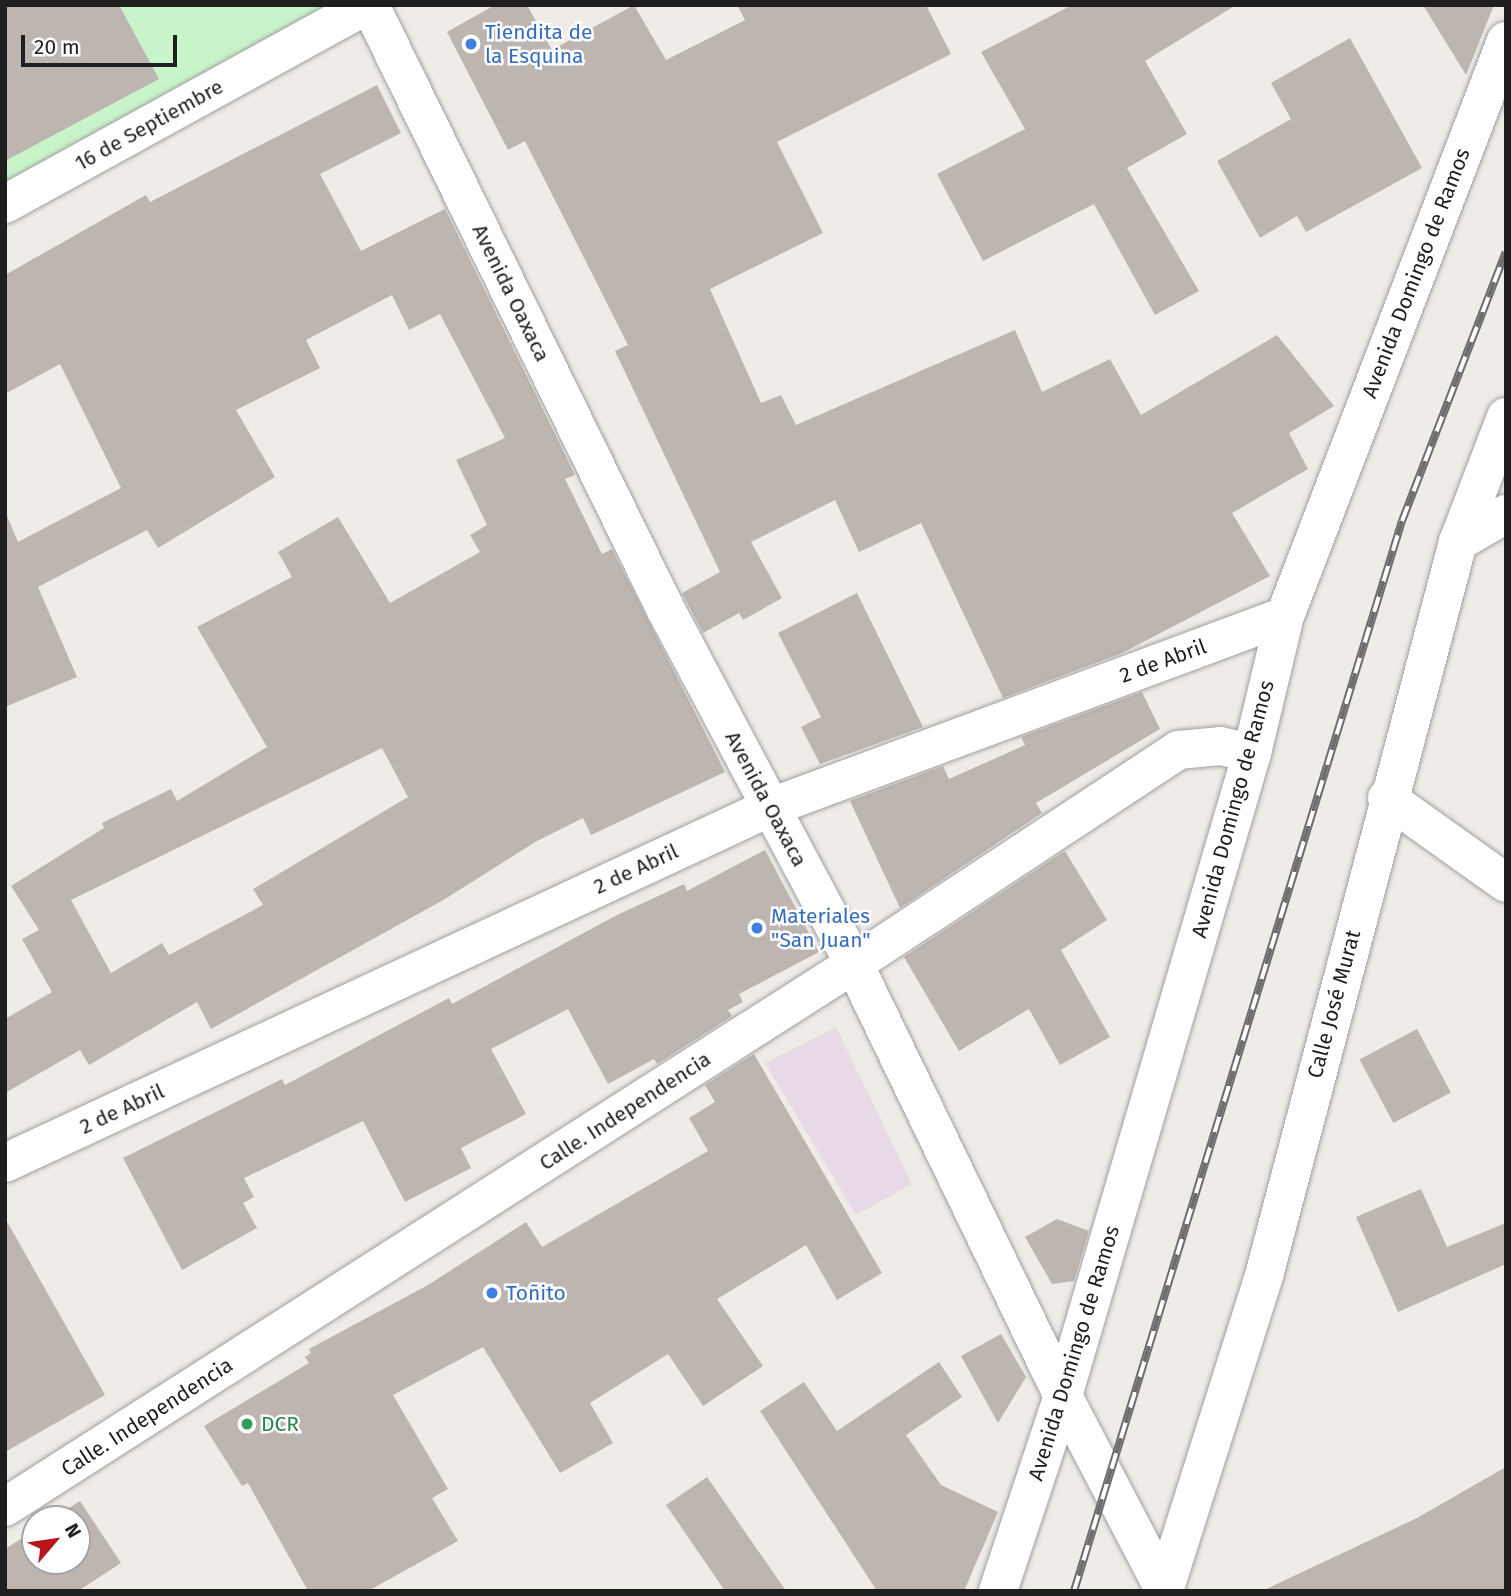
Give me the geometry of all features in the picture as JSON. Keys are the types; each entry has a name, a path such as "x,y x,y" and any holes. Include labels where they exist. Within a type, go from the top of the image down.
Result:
{"street":[{"name":"16 de Septiembre","path":"5,204 368,5"},
{"name":"Avenida Oaxaca","path":"368,5 665,608 854,964 1063,1396 1164,1590"},
{"name":"Avenida Domingo de Ramos","path":"998,1591 1063,1396 1252,752 1284,616 1506,41"},
{"name":"Calle José Murat","path":"1164,1590 1265,1272 1387,798 1458,542 1506,417"},
{"path":"1458,542 1506,514"},
{"name":"2 de Abril","path":"5,1163 771,807 1284,616"},
{"name":"Calle. Independencia","path":"5,1507 854,964 1178,750 1220,746 1252,752"},
{"path":"1387,798 1506,883"}],"shaded area":[{"path":"836,1027 912,1184 856,1215 765,1063"}],"green space":[{"path":"5,5 367,5 5,204"}],"building":[{"path":"5,5 119,5 159,79 5,161"},
{"path":"495,5 527,5 552,50 634,5 666,60 745,20 737,5 926,5 951,54 777,142 823,233 710,289 761,403 781,395 796,425 1015,330 1042,392 1110,359 1141,415 1277,335 1334,406 1289,433 1308,469 1232,513 1270,576 1122,653 1003,698 921,523 859,552 835,500 751,542 782,598 743,620 739,613 703,633 682,593 720,572 615,351 628,345 525,141 508,150 447,32"},
{"path":"1072,5 1236,5 1145,61 1187,134 1127,168 1199,291 1155,315 1094,204 983,261 937,174 1025,129 981,52"},
{"path":"1423,5 1494,5 1466,75"},
{"path":"1350,38 1422,168 1306,232 1297,216 1260,238 1217,161 1291,119 1271,83"},
{"path":"377,85 401,133 320,174 361,251 445,209 575,475 565,479 602,554 612,549 725,772 591,835 583,818 537,841 445,899 211,1029 197,1002 89,1065 80,1050 5,1093 5,1019 52,992 22,939 39,930 11,886 104,828 102,823 171,789 177,801 267,747 197,627 292,577 278,552 338,517 390,603 480,552 470,535 487,525 456,460 505,438 440,314 409,330 392,295 306,340 320,368 236,410 275,477 158,548 147,530 38,587 77,677 5,707 5,511 18,542 121,488 60,364 5,394 5,275 146,195 150,202","holes":["382,748 408,797 253,889 263,905 169,955 162,943 111,973 71,900"]},
{"path":"857,593 923,727 820,764 801,727 821,717 778,633"},
{"path":"1142,692 1160,729 1036,803 1042,813 900,908 850,801 943,766 949,779 1025,745 1021,737"},
{"path":"765,850 819,952 739,994 743,1002 728,1010 732,1016 657,1064 654,1059 608,1084 568,1009 491,1049 526,1114 461,1148 471,1168 405,1202 363,1121 244,1178 254,1197 243,1203 257,1228 182,1270 123,1158 282,1079 285,1085 449,998 452,1004 617,915 684,884 687,891"},
{"path":"1065,851 1107,920 1061,950 1110,1037 1060,1065 1029,1009 959,1051 904,957"},
{"path":"1417,1029 1451,1093 1393,1123 1360,1060"},
{"path":"754,1054 882,1273 837,1300 806,1245 717,1299 763,1366 703,1406 668,1354 590,1403 613,1443 560,1473 483,1347 393,1395 448,1489 432,1498 458,1541 368,1591 308,1591 248,1483 242,1486 204,1426 309,1363 305,1357 311,1353 309,1349 428,1285 526,1222 542,1247 708,1151 689,1118 715,1102 705,1085"},
{"path":"1421,1189 1447,1247 1506,1223 1506,1264 1398,1312 1356,1217"},
{"path":"5,1218 105,1395 5,1452"},
{"path":"1057,1219 1089,1231 1074,1281 1052,1284 1025,1237"},
{"path":"1001,1334 1026,1377 998,1423 961,1356"},
{"path":"939,1362 962,1397 906,1435 941,1485 998,1512 964,1591 877,1591 760,1411 804,1382 837,1431"},
{"path":"1506,1467 1506,1591 1262,1591 1417,1518"},
{"path":"707,1477 786,1591 725,1591 666,1505"},
{"path":"91,1518 121,1563 78,1591 5,1591 5,1549 21,1539 21,1575 91,1575"}],"railway":[{"path":"1074,1591 1402,521 1506,252"}],"place":[{"name":"Tiendita de la Esquina","path":"471,44"},
{"name":"Materiales \"San Juan\"","path":"757,928"},
{"name":"Toñito","path":"492,1293"},
{"name":"DCR","path":"247,1424"}]}
